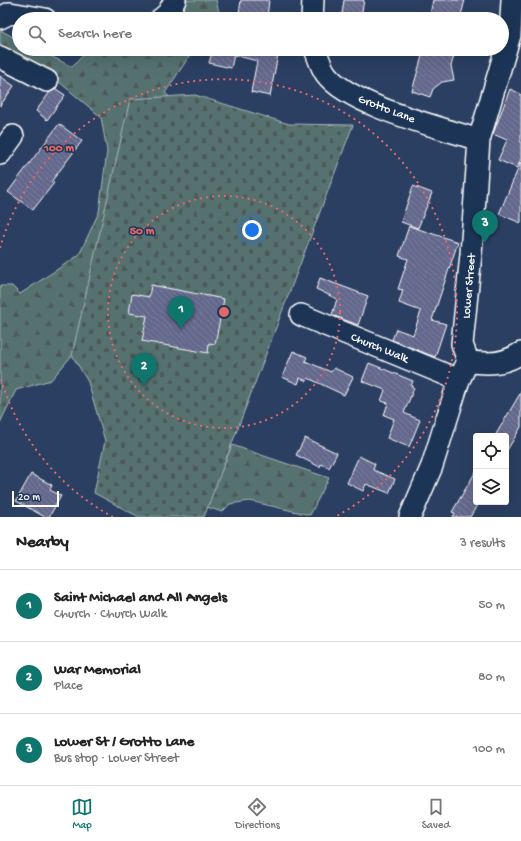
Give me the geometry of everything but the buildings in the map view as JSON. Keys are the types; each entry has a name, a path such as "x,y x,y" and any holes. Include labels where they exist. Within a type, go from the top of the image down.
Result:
{"street":[{"path":"169,12 175,0"},
{"path":"312,12 313,0"},
{"name":"Lower Street","path":"509,38 512,0"},
{"path":"0,18 12,13"},
{"name":"Grotto Lane","path":"318,56 326,74 350,93 371,104 479,140"},
{"name":"Lower Street","path":"468,361 462,344 471,254 479,140 504,56"},
{"path":"0,58 47,81"},
{"path":"0,154 13,136"},
{"name":"Church Walk","path":"301,315 459,380"},
{"path":"410,517 432,466 459,380 468,361 484,364 498,363 521,353"}],"green space":[{"path":"185,0 216,0 219,12 177,12"},
{"path":"0,30 12,36 12,56 51,56 72,67 82,56 189,56 165,93 192,115 98,325 51,380 16,390 0,423 0,286 12,286 20,294 79,255 99,212 107,151 101,117 58,81 0,50"},
{"path":"195,95 289,124 353,125 204,517 139,517 94,493 105,441 88,382 72,355 130,99"},
{"path":"232,445 329,478 310,515 250,501 230,504 222,512 207,507 207,468 225,462"}],"place":[{"name":"Lower St / Grotto Lane","path":"485,243"},
{"name":"Saint Michael and All Angels","path":"181,329"},
{"name":"War Memorial","path":"144,386"}]}
